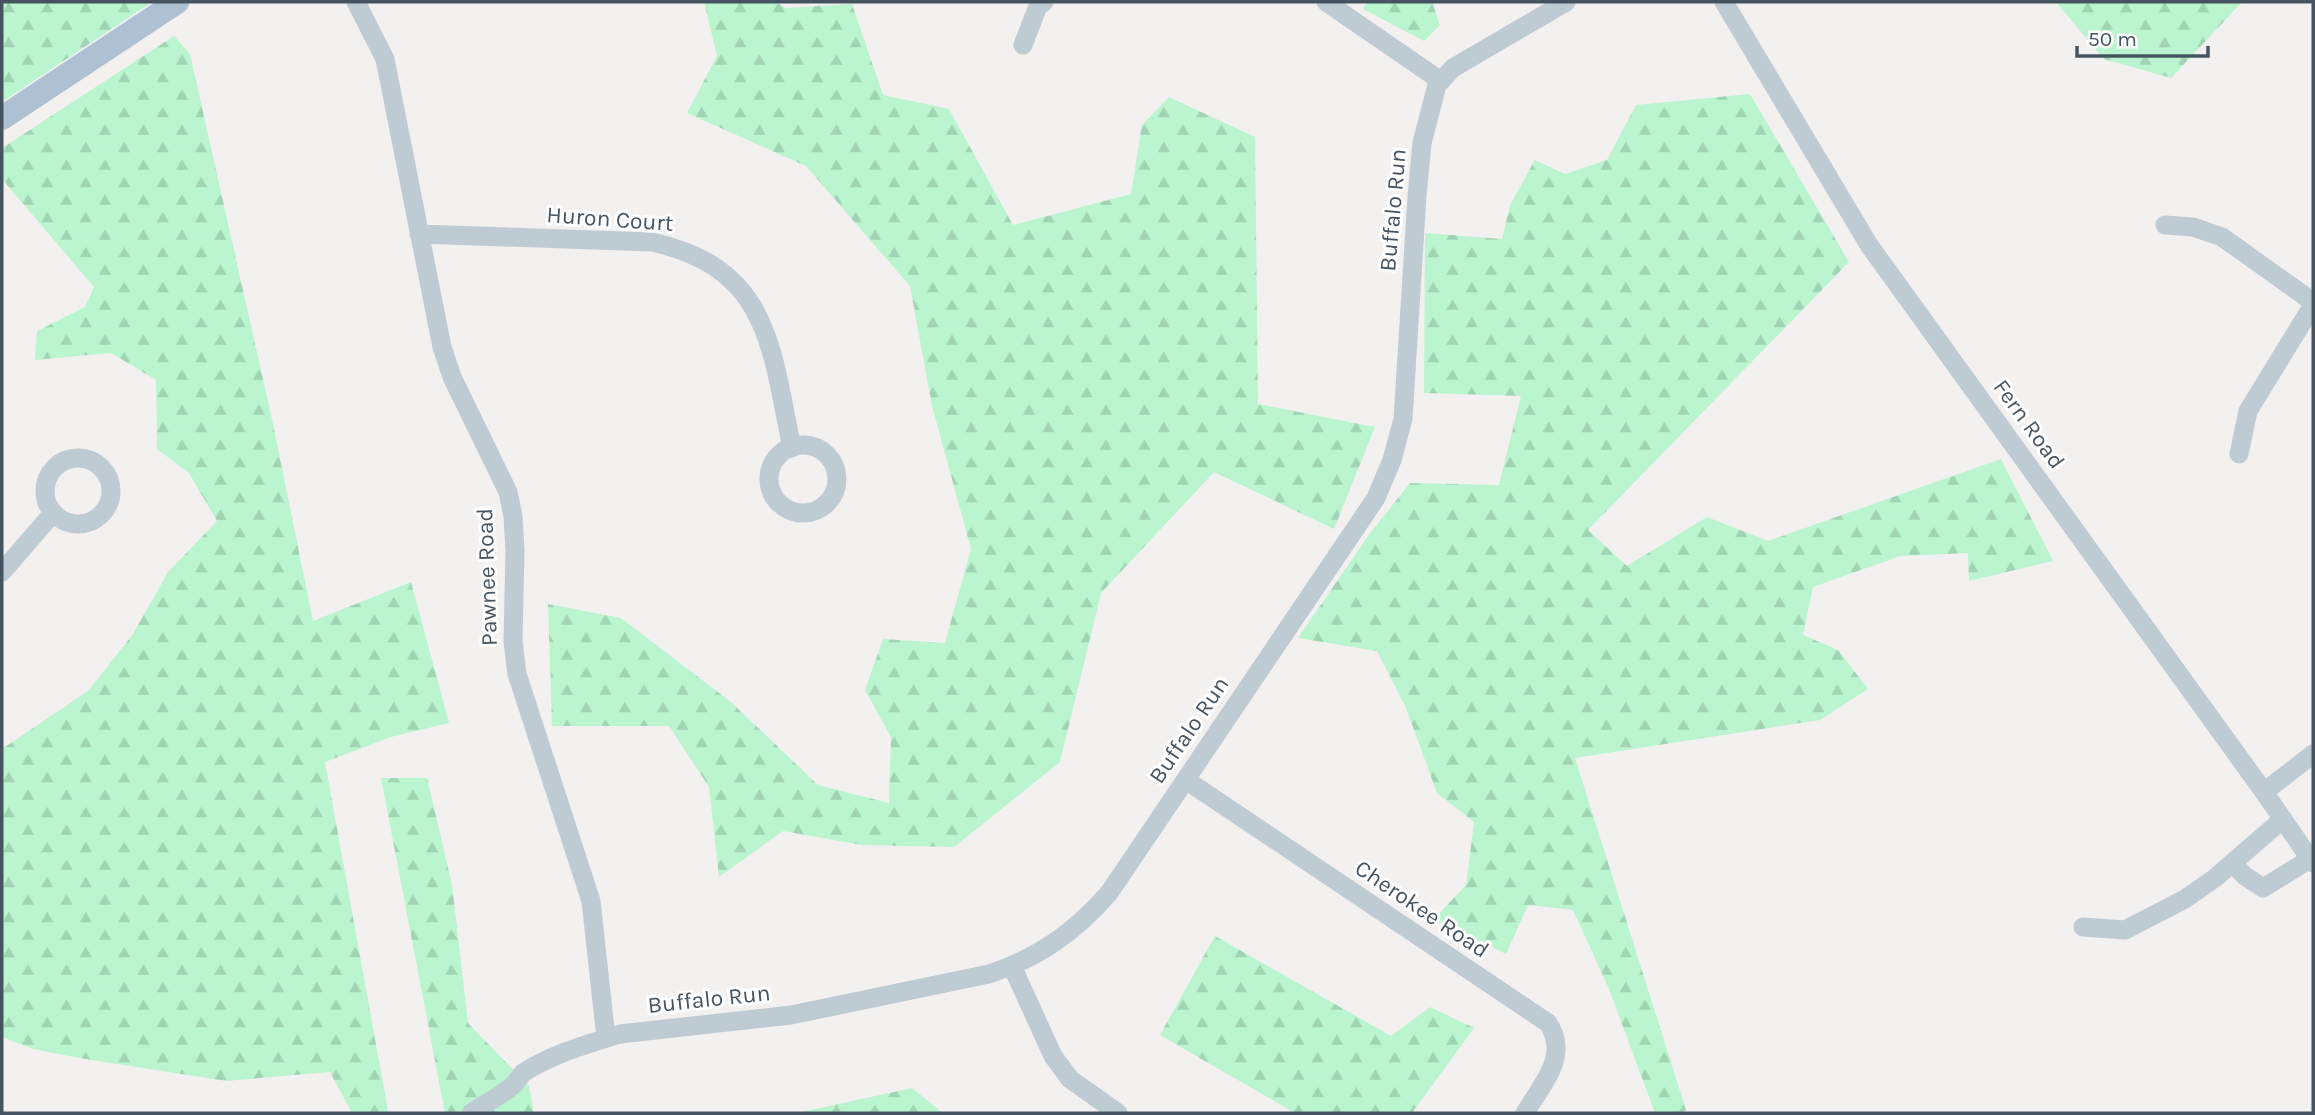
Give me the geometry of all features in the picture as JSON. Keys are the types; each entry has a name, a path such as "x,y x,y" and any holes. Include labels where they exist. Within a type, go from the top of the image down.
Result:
{"main road":[{"path":"2,118 177,2"}],"street":[{"name":"Pawnee Road","path":"356,2 385,59 442,347 452,377 508,492 513,516 515,551 513,642 517,674 591,901 606,1038"},
{"path":"1023,45 1038,6 1044,2"},
{"path":"1326,2 1441,80 1453,68 1566,2"},
{"name":"Fern Road","path":"1724,2 1869,244 2312,861"},
{"name":"Buffalo Run","path":"471,1113 538,1065 562,1053 606,1038 620,1034 791,1014 977,976 1012,966 1054,944 1091,914 1109,893 1376,498 1392,460 1403,419 1422,143 1437,85 1441,80"},
{"path":"2165,225 2193,227 2222,237 2313,303 2248,411 2239,454"},
{"name":"Huron Court","path":"419,234 652,242 680,248 706,260 739,288 762,324 771,348 792,448"},
{"path":"2,572 53,513"},
{"path":"2264,792 2313,754"},
{"name":"Cherokee Road","path":"1185,780 1548,1023 1557,1043 1557,1055 1525,1113"},
{"path":"2083,927 2125,930 2185,899 2283,819"},
{"path":"2232,863 2263,888 2312,861"},
{"path":"1012,966 1053,1056 1070,1079 1118,1113"}],"green space":[{"path":"2,2 152,2 2,102"},
{"path":"704,2 776,2 786,8 852,4 883,95 949,109 1013,225 1131,194 1142,125 1169,97 1255,137 1258,404 1375,427 1334,529 1214,472 1101,593 1060,762 954,847 862,845 783,831 719,877 709,787 669,726 552,726 548,604 621,618 731,702 818,785 889,803 891,737 865,690 883,639 945,643 971,549 932,406 910,286 806,166 687,113 717,56"},
{"path":"1367,2 1432,2 1440,25 1424,41 1363,9"},
{"path":"2056,2 2242,2 2171,78 2104,59"},
{"path":"174,36 190,54 273,424 313,621 411,582 449,723 391,737 325,762 388,1111 384,1113 352,1113 330,1072 226,1081 33,1049 2,1037 2,749 88,691 133,634 168,572 217,521 189,473 157,449 156,380 111,353 35,360 37,331 85,307 94,287 2,179 2,148"},
{"path":"1750,94 1849,262 1588,530 1627,566 1707,517 1768,541 2001,459 2053,561 1969,581 1968,553 1900,556 1813,587 1803,635 1838,650 1868,689 1820,720 1575,758 1686,1110 1681,1113 1655,1113 1609,989 1573,910 1528,905 1506,954 1434,919 1466,885 1474,822 1437,793 1406,708 1377,651 1298,638 1368,536 1410,483 1499,485 1521,396 1424,393 1425,233 1502,239 1510,205 1535,160 1565,174 1607,160 1636,105"},
{"path":"381,778 427,778 452,885 468,1023 529,1086 534,1113 445,1113"},
{"path":"1215,936 1391,1036 1430,1007 1474,1028 1412,1113 1295,1113 1160,1035"},
{"path":"912,1088 943,1113 797,1113"}]}
